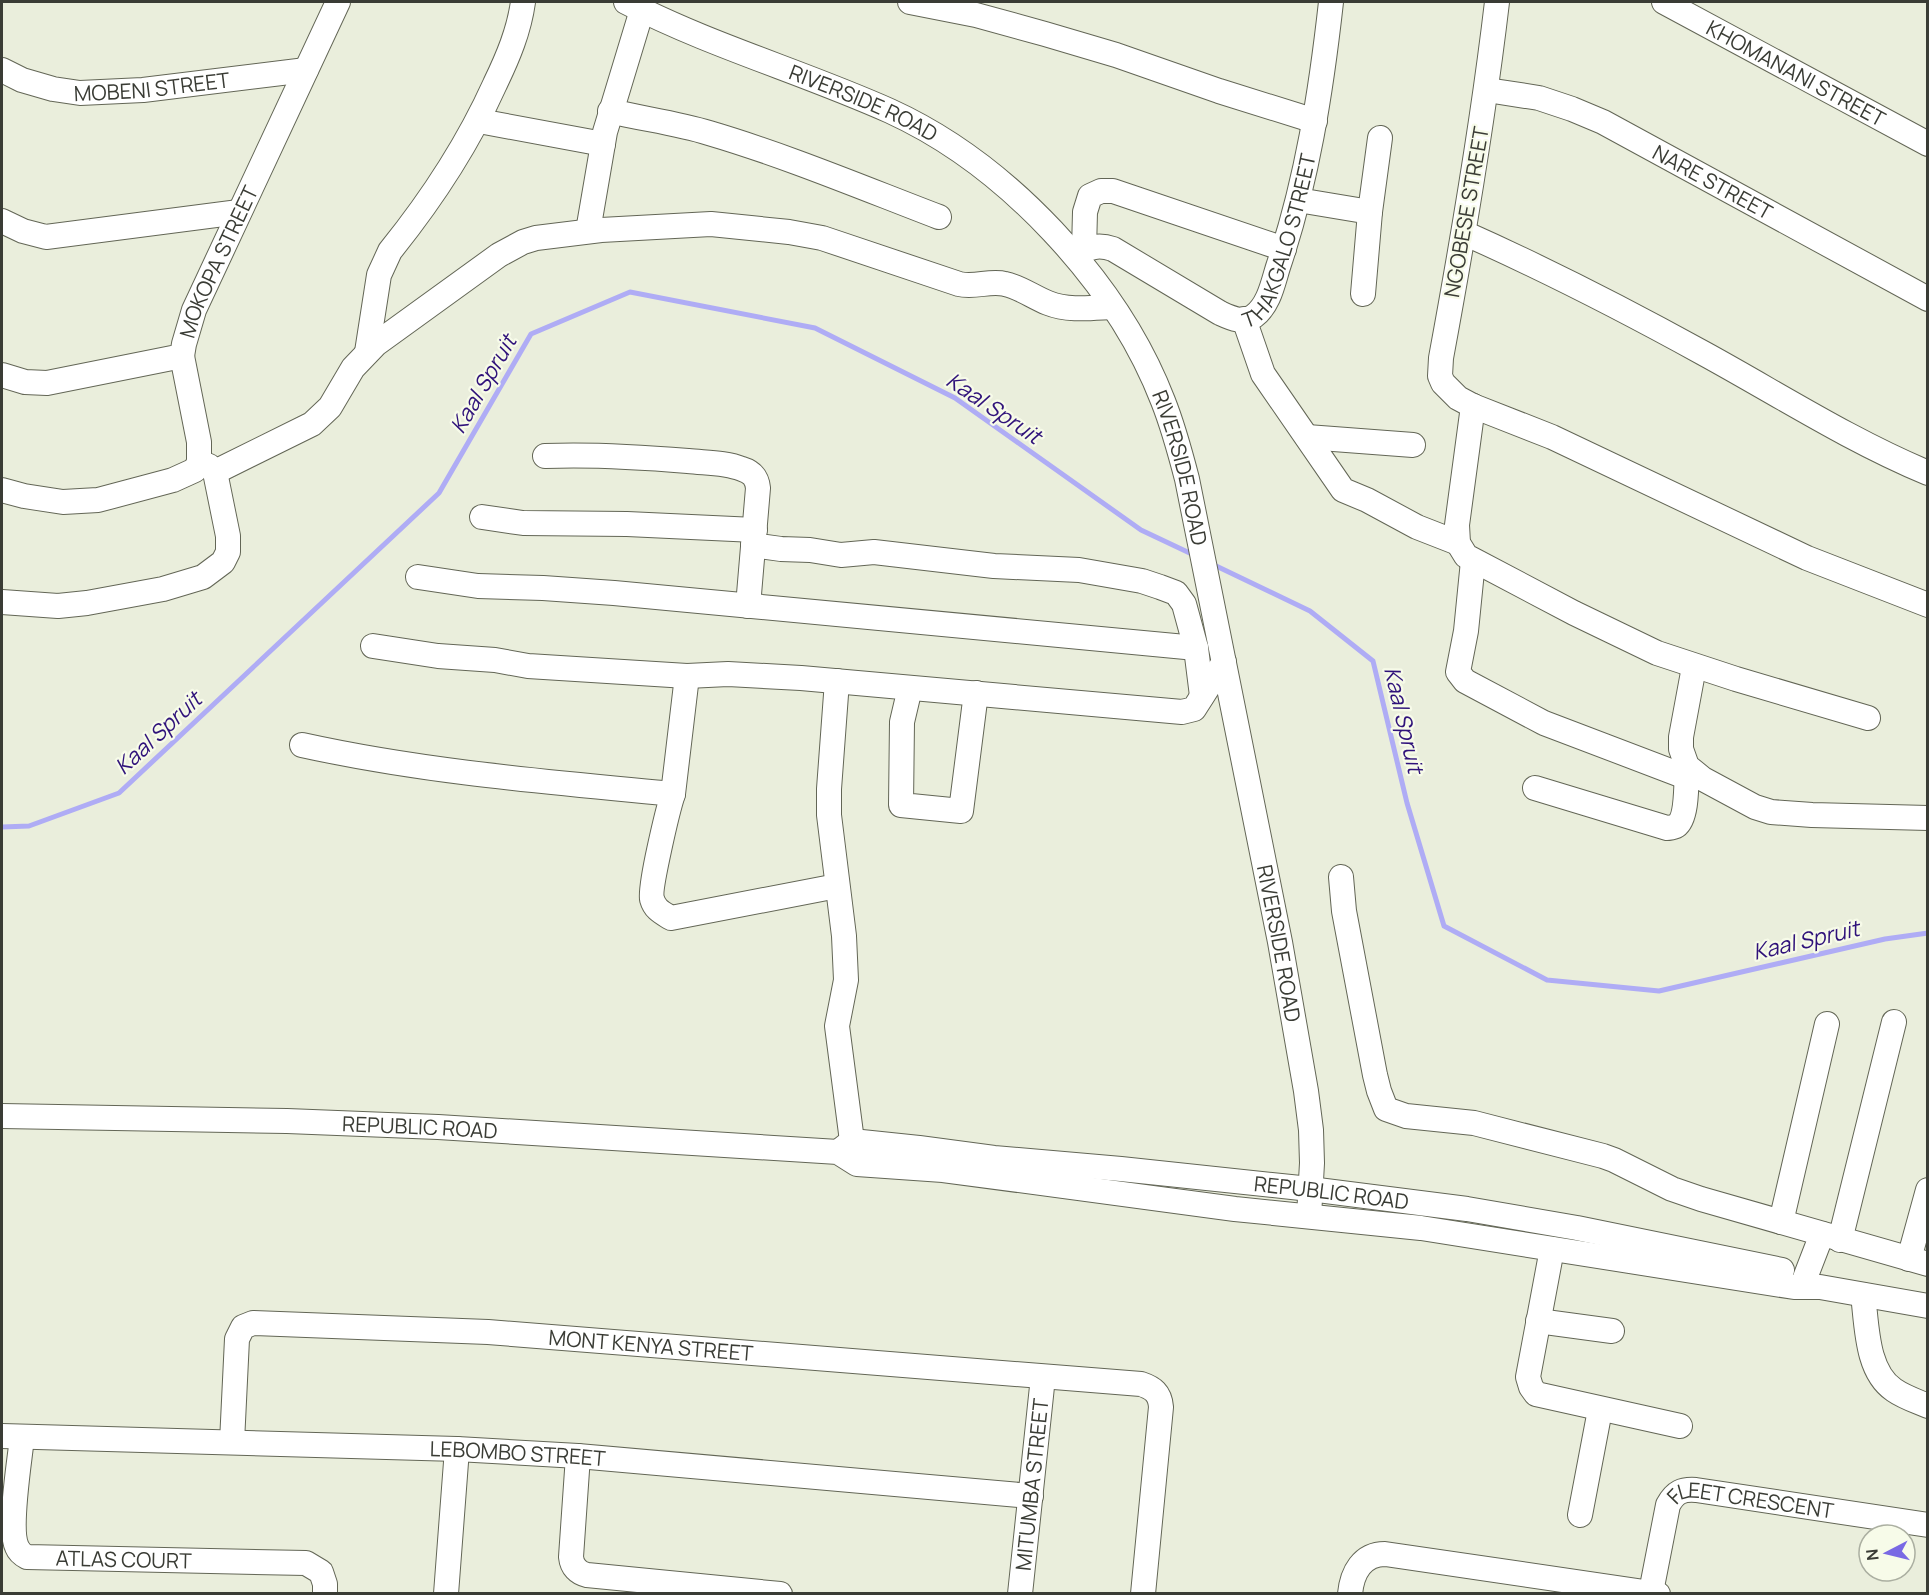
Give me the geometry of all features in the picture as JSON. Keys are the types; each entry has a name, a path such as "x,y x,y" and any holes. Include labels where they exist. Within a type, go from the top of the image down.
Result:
{"street":[{"name":"MOKOPA STREET","path":"2,375 25,382 47,383 182,356 194,310 338,2"},
{"path":"367,352 379,275 383,264 390,251 453,166 479,122 514,40 523,2"},
{"path":"910,2 976,15 1045,34 1315,121"},
{"name":"THAKGALO STREET","path":"1080,253 1103,246 1113,249 1234,320 1244,320 1254,316 1268,298 1298,200 1315,121 1331,2"},
{"name":"NGOBESE STREET","path":"1497,2 1487,90 1440,367 1443,383 1449,391 1473,406 1551,437 1807,558 1928,605"},
{"name":"KHOMANANI STREET","path":"1664,2 1928,144"},
{"path":"588,231 603,144 634,6"},
{"name":"RIVERSIDE ROAD","path":"634,6 890,111 927,130 986,170 1014,192 1080,253 1146,363 1163,399 1181,456 1202,547 1280,942 1306,1091 1312,1148 1309,1216"},
{"name":"MOBENI STREET","path":"2,70 32,83 80,93 143,90 306,70"},
{"name":"NARE STREET","path":"1487,90 1539,98 1603,122 1928,299"},
{"path":"610,111 710,133 792,160 939,217"},
{"path":"479,122 603,144"},
{"path":"1363,294 1370,212 1380,138"},
{"path":"1080,253 1085,212 1090,196 1101,191 1113,191 1284,249"},
{"path":"1298,200 1370,212"},
{"path":"2,221 23,231 46,237 239,212"},
{"path":"2,490 63,502 98,500 187,475 312,424 330,407 353,368 376,344 499,255 536,238 588,231 711,224 789,232 822,238 959,284 969,286 996,282 1007,284 1063,307 1112,307"},
{"path":"1464,233 1581,289 1703,353 1814,417 1928,474"},
{"path":"1244,320 1263,374 1343,490 1367,500 1466,552 1619,636 1694,666 1868,718"},
{"path":"2,602 58,606 87,603 163,589 203,577 223,562 228,552 228,536 199,442 182,356"},
{"path":"1473,406 1457,516 1466,552 1466,631 1458,672 1465,681 1544,723 1686,772 1748,804 1771,812 1801,815 1928,818"},
{"path":"1307,437 1413,445"},
{"path":"545,456 591,454 728,465 742,469 757,479 748,606"},
{"path":"482,517 523,523 627,524 754,538 782,549 810,550 841,555 874,552 994,566 1079,570 1142,581 1176,593 1184,604 1196,648 1202,696"},
{"path":"418,577 478,586 543,588 1196,648"},
{"path":"373,646 528,666 687,676 728,674 837,681 1182,712 1194,709 1224,662"},
{"path":"1535,788 1667,828 1676,826 1682,819 1685,807 1686,772 1682,757 1681,737 1694,666"},
{"path":"687,676 673,794 651,897 657,910 672,918 837,886"},
{"path":"837,681 829,798 844,936 846,980 837,1026 845,1147"},
{"path":"910,688 902,722 901,805 961,811 976,693"},
{"path":"302,745 368,760 673,794"},
{"path":"1341,877 1344,911 1373,1064 1386,1109 1406,1116 1474,1123 1603,1156 1672,1189 1918,1262 1928,1190"},
{"path":"1813,1283 1831,1237 1893,1022"},
{"path":"1781,1222 1827,1024"},
{"name":"REPUBLIC ROAD","path":"2,1116 287,1121 845,1147 919,1148 994,1158 1310,1189 1467,1209 1546,1222 1759,1265 1797,1274 1813,1283 1863,1295 1928,1306"},
{"name":"REPUBLIC ROAD","path":"845,1147 858,1164 943,1170 1235,1209 1421,1228 1794,1287 1813,1283"},
{"path":"1552,1248 1528,1377 1531,1388 1536,1394 1680,1426"},
{"path":"1863,1295 1868,1336 1874,1362 1881,1376 1892,1389 1928,1406"},
{"path":"1538,1320 1612,1331"},
{"name":"MONT KENYA STREET","path":"232,1442 237,1339 243,1327 253,1323 510,1334 1141,1384 1150,1387 1159,1396 1160,1411 1143,1593"},
{"name":"MITUMBA STREET","path":"1020,1593 1042,1377"},
{"path":"1580,1515 1600,1410"},
{"name":"LEBOMBO STREET","path":"12,1436 457,1449 578,1456 1031,1496"},
{"name":"ATLAS COURT","path":"12,1436 16,1490 14,1534 17,1547 27,1557 306,1563 321,1572 325,1593"},
{"path":"446,1593 457,1449"},
{"path":"578,1456 571,1557 573,1565 579,1572 587,1575 780,1593"},
{"name":"FLEET CRESCENT","path":"1655,1593 1668,1505 1675,1494 1680,1491 1696,1490 1928,1525"},
{"path":"1350,1593 1357,1570 1371,1555 1385,1554 1655,1593"}],"waterway":[{"name":"Kaal Spruit","path":"2,827 29,826 119,793 439,493 531,334 630,292 815,328 955,398 1141,530 1196,556"},
{"name":"Kaal Spruit","path":"1212,564 1310,611 1373,661 1407,803 1444,926 1547,980 1659,991 1885,939 1928,933"}]}
